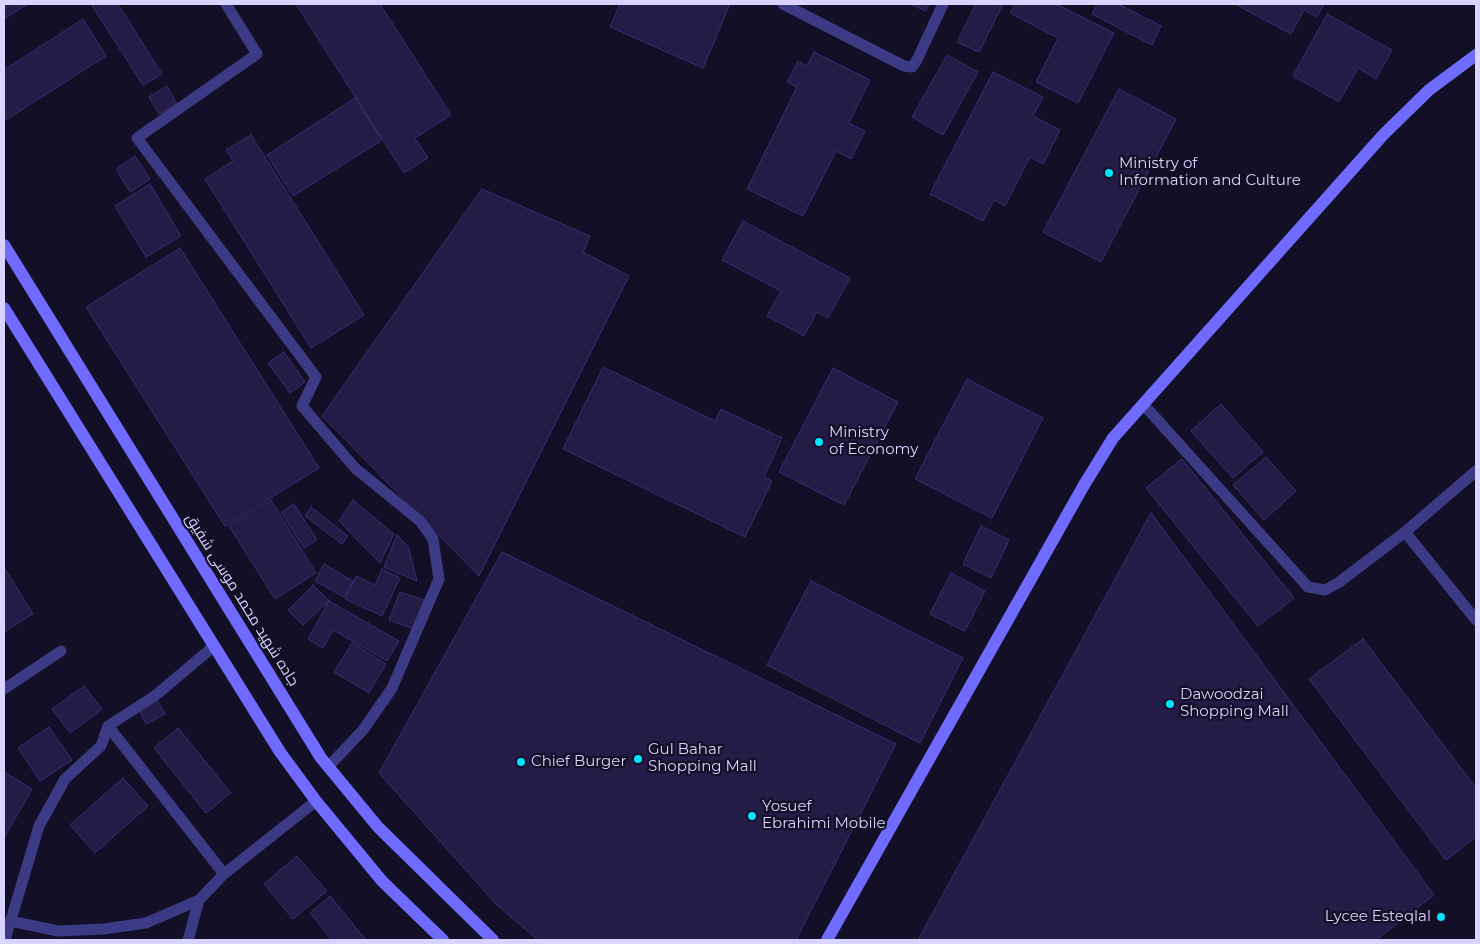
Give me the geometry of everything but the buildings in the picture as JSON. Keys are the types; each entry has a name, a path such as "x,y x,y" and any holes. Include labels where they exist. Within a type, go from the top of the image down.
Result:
{"main road":[{"path":"827,940 1084,485 1113,438 1382,135 1429,90 1476,55"},
{"name":"جاده شهید محمد موسی شفیق","path":"4,245 321,758 378,827 494,940"},
{"path":"4,308 280,752 316,801 382,881 443,940"}],"lane":[{"path":"226,4 257,54 137,138 316,377 302,406 355,468 420,521 433,539 438,579 392,688 364,730 328,767"},
{"path":"782,4 904,66 912,67 943,4"},
{"path":"1144,405 1308,587 1325,590 1338,583 1405,532 1476,471"},
{"path":"1405,532 1476,620"},
{"path":"4,940 39,826 65,779 102,746 108,726 156,695 214,646"},
{"path":"4,689 61,651"},
{"path":"108,726 224,874"},
{"path":"10,921 58,932 104,929 146,923 199,900 224,874 316,801"},
{"path":"188,940 199,900"}],"place":[{"name":"Ministry of Information and Culture","path":"1109,173"},
{"name":"Ministry of Economy","path":"819,442"},
{"name":"Dawoodzai Shopping Mall","path":"1170,704"},
{"name":"Gul Bahar Shopping Mall","path":"638,759"},
{"name":"Chief Burger","path":"521,762"},
{"name":"Yosuef Ebrahimi Mobile","path":"752,816"},
{"name":"Lycee Esteqlal","path":"1441,917"}]}
